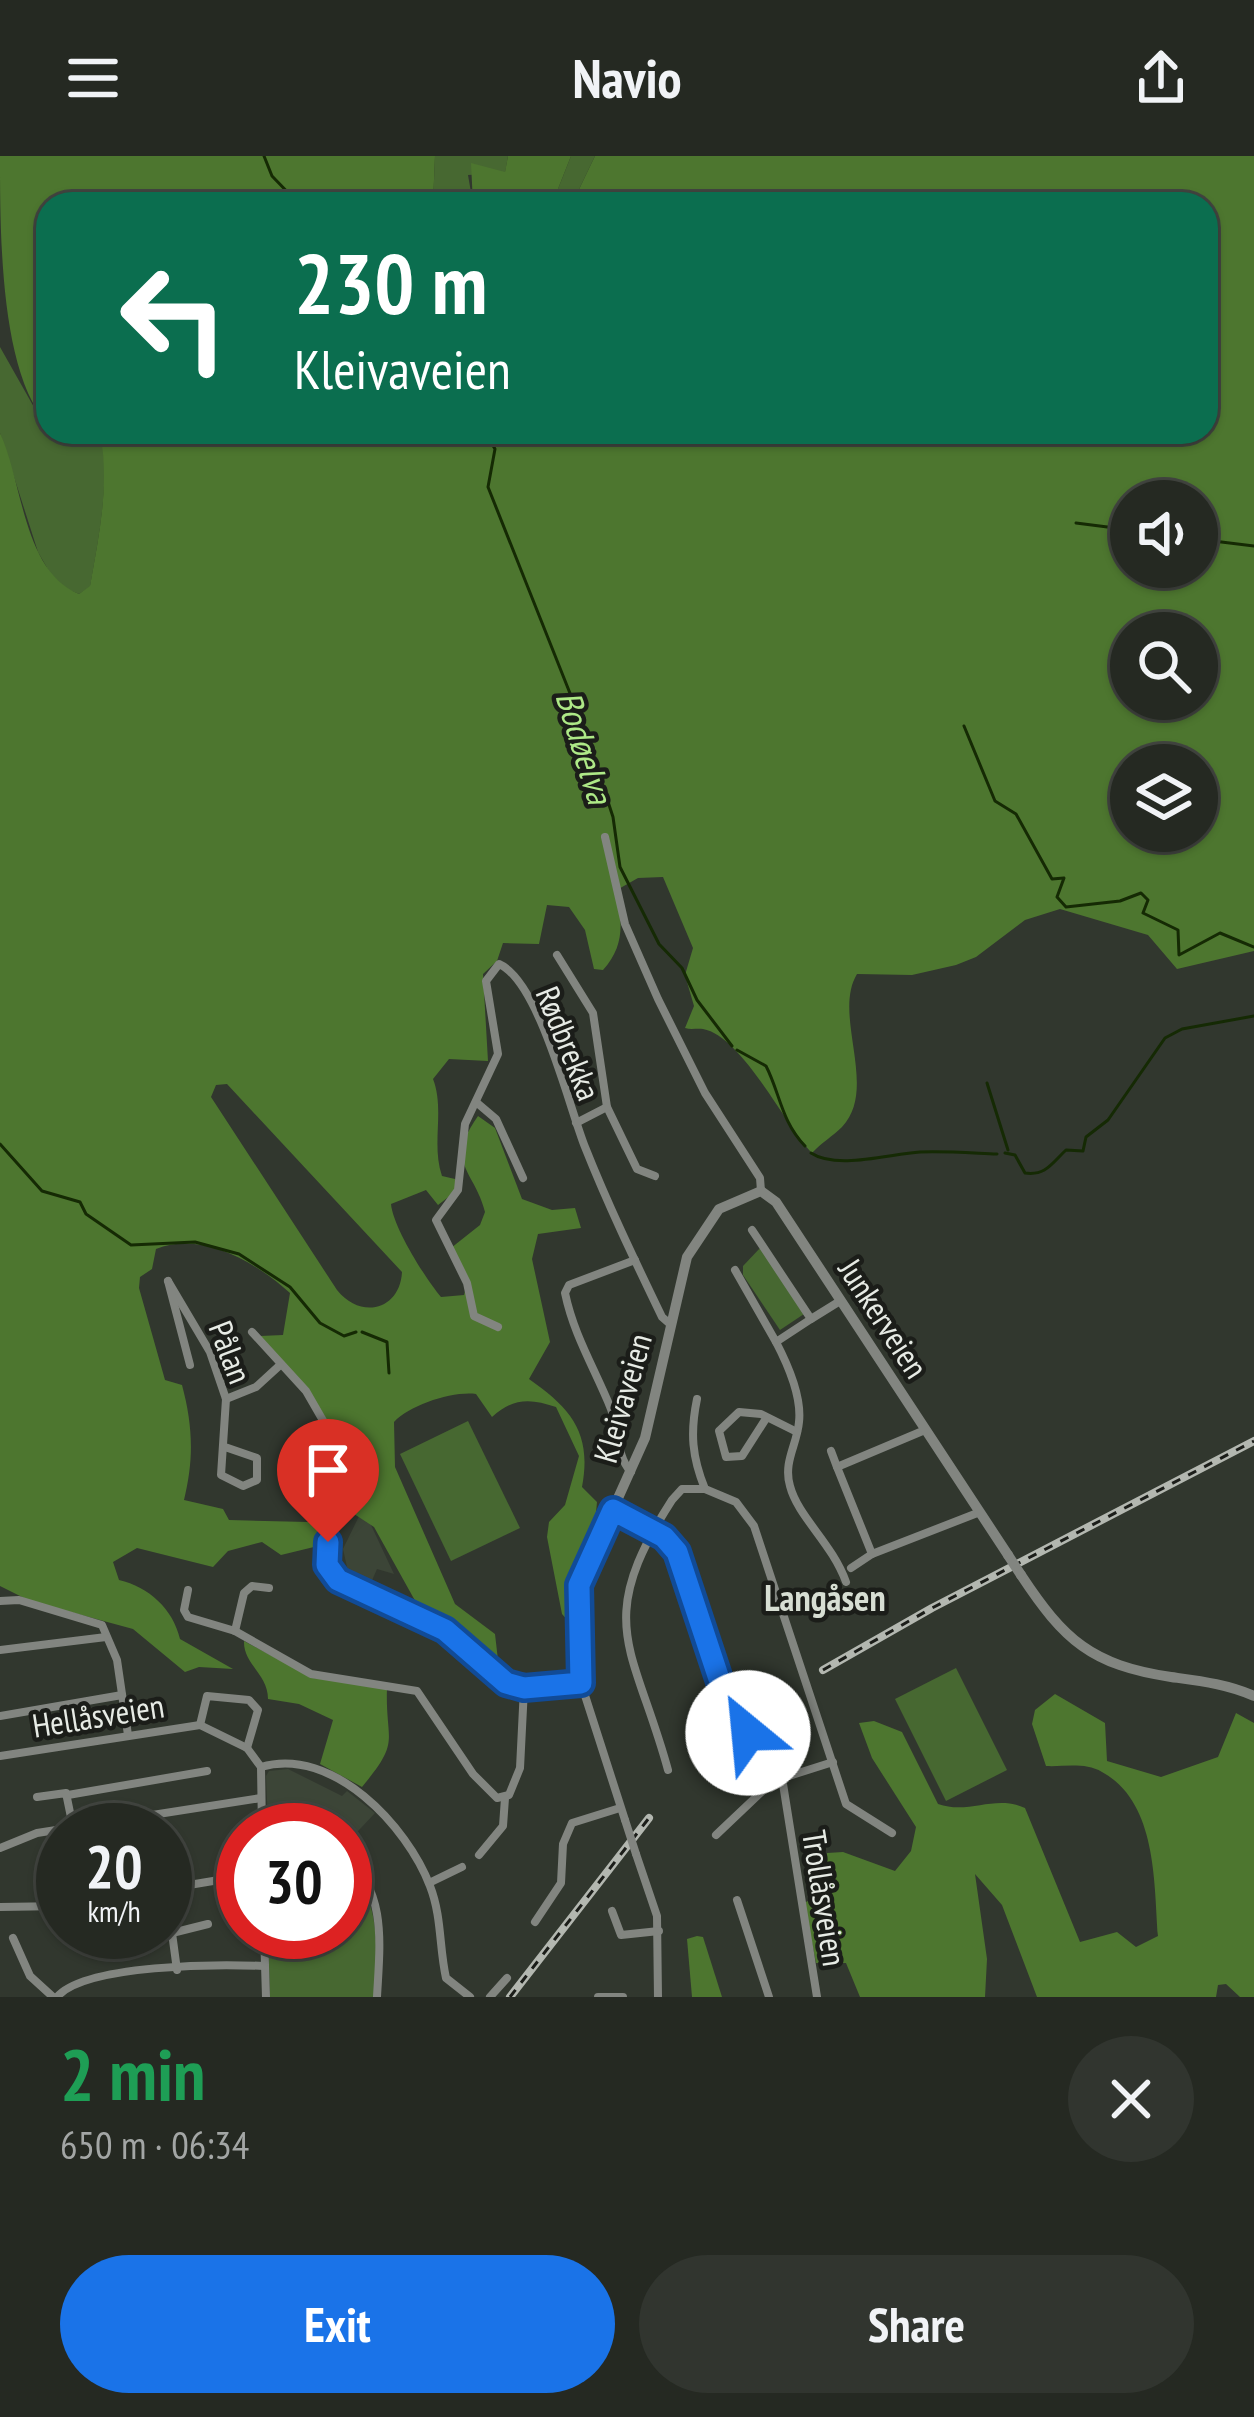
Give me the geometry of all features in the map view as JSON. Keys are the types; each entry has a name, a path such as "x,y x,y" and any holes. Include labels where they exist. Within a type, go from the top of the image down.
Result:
{"street":[{"name":"Junkerveien","path":"605,837 625,924 658,1000 705,1093 760,1178 761,1191 776,1202 1058,1628 1094,1655 1128,1669 1226,1685 1254,1696"},
{"path":"557,955 595,1019 608,1107 635,1166 656,1176"},
{"name":"Rødbrekka","path":"498,1327 484,1325 474,1316 466,1282 436,1220 458,1190 463,1136 498,1054 486,981 499,964 519,983 553,1051 576,1123 634,1260 670,1324"},
{"path":"476,1102 496,1119 523,1178"},
{"path":"576,1123 608,1107"},
{"name":"Kleivaveien","path":"658,1997 659,1930 581,1683 579,1585 632,1472 700,1230 725,1204 761,1191"},
{"path":"752,1230 811,1319"},
{"path":"632,1472 623,1462 609,1405 579,1347 565,1293 569,1285 634,1260"},
{"path":"735,1270 776,1342 794,1385 797,1432 787,1466 792,1494 828,1541 846,1582"},
{"name":"Pålan","path":"190,1366 168,1281 210,1352 226,1399 225,1447"},
{"path":"776,1342 840,1301"},
{"path":"252,1332 321,1414 344,1485 345,1509 326,1547 333,1576 445,1630 493,1675 524,1688 581,1683"},
{"path":"226,1399 256,1387 279,1366"},
{"path":"697,1399 691,1445 705,1489"},
{"path":"767,1417 742,1456 726,1457 718,1442 722,1423 739,1412 767,1417 797,1432"},
{"path":"837,1467 925,1430"},
{"path":"225,1447 257,1459 257,1480 242,1486 226,1480 220,1468 225,1447"},
{"path":"831,1451 872,1554"},
{"path":"668,1770 623,1627 629,1583 678,1491 705,1489 736,1502 754,1526 849,1809 892,1833"},
{"name":"Trollåsveien","path":"613,1510 654,1532 677,1552 731,1712 781,1779 817,1997"},
{"path":"851,1568 872,1554 980,1512"},
{"path":"235,1631 244,1593 252,1586 269,1588"},
{"path":"188,1590 184,1610 188,1617 235,1631 311,1674 417,1691 483,1787 505,1798"},
{"path":"0,1601 19,1600 102,1625 115,1654 128,1736"},
{"path":"0,1650 106,1637"},
{"path":"478,1855 502,1826 505,1798 520,1768 524,1688"},
{"path":"0,1716 122,1695"},
{"path":"200,1725 207,1696 249,1700 258,1710 247,1748"},
{"name":"Hellåsveien","path":"0,1756 200,1725 247,1748 261,1767"},
{"path":"716,1835 781,1779 833,1762"},
{"path":"261,1803 261,1767 300,1766 362,1795 396,1828 429,1883 442,1933 445,1973 470,1997"},
{"path":"38,1797 207,1771"},
{"path":"68,1795 70,1803"},
{"path":"192,1809 261,1798"},
{"path":"535,1922 561,1883 563,1844 572,1823 620,1808"},
{"path":"0,1848 36,1838"},
{"path":"429,1883 462,1867"},
{"path":"372,1892 378,1908 377,1997"},
{"path":"737,1900 769,1997"},
{"path":"0,1907 36,1906"},
{"path":"612,1911 618,1934 659,1930"},
{"path":"192,1927 208,1924"},
{"path":"14,1938 30,1976 55,1997 100,1976 265,1966"},
{"path":"174,1959 177,1970"},
{"path":"265,1959 266,1997"},
{"path":"490,1997 507,1978"},
{"path":"598,1997 607,1993 623,1997"}],"shaded area":[{"path":"363,1508 394,1574 377,1569 370,1585 349,1576 343,1549"},
{"path":"288,1769 342,1796 347,1791 362,1803 267,1803 269,1771"}],"green space":[{"path":"0,156 435,156 434,192 36,192 36,407 20,372 12,338 3,261"},
{"path":"435,156 508,156 505,173 468,175 471,192 434,192"},
{"path":"508,156 571,156 557,192 472,192 471,163 505,172"},
{"path":"571,156 595,156 578,192 557,192"},
{"path":"595,156 1254,156 1254,951 1177,969 1148,935 1060,909 1025,920 976,957 956,965 912,975 857,974 849,1010 856,1072 852,1111 842,1127 812,1153 733,1047 703,1029 685,1028 694,1006 685,975 693,948 663,877 638,878 615,891 620,933 603,970 594,969 585,930 569,907 547,905 539,944 503,943 497,961 483,974 488,1061 449,1059 433,1079 439,1164 442,1176 455,1179 455,1192 438,1205 426,1190 391,1204 403,1239 441,1297 464,1295 466,1287 451,1248 480,1225 485,1212 462,1156 478,1116 495,1128 522,1199 552,1210 575,1208 581,1228 538,1234 532,1259 550,1342 529,1379 557,1401 575,1424 584,1452 582,1487 597,1502 595,1523 575,1573 570,1623 562,1614 547,1537 549,1522 565,1505 579,1456 556,1407 522,1402 492,1417 476,1394 466,1394 421,1405 394,1422 395,1467 455,1604 495,1634 498,1660 492,1669 458,1635 423,1615 374,1527 348,1510 349,1484 336,1437 309,1393 260,1336 283,1335 290,1293 245,1261 210,1247 174,1244 156,1249 152,1269 140,1277 165,1380 182,1385 186,1400 191,1456 184,1500 223,1509 229,1520 308,1522 328,1507 335,1511 318,1546 281,1555 262,1542 228,1551 213,1567 137,1548 113,1562 119,1580 140,1588 166,1609 180,1639 233,1669 199,1667 185,1672 133,1629 30,1601 0,1586 0,433 35,546 60,583 79,594 90,586 104,490 101,444 1218,444 1218,192 578,192","holes":["227,1084 402,1272 394,1295 378,1306 357,1305 337,1290 211,1097 216,1085"]},
{"path":"0,347 36,411 36,444 102,444 100,529 90,587 79,594 57,585 38,552 0,433"},
{"path":"761,1247 804,1314 780,1330 743,1275 743,1266"},
{"path":"468,1421 520,1528 451,1561 400,1454"},
{"path":"244,1641 313,1678 387,1687 387,1749 362,1787 320,1764 333,1720 299,1704 268,1699"},
{"path":"956,1668 1007,1770 946,1801 895,1699"},
{"path":"1055,1694 1105,1723 1107,1761 1161,1777 1218,1757 1236,1713 1254,1723 1254,1997 1240,1997 1226,1984 1218,1985 1216,1997 1037,1997 1002,1905 975,1874 987,1959 985,1997 860,1997 846,1963 816,1963 804,1903 825,1892 827,1853 843,1852 895,1871 911,1851 916,1827 872,1758 859,1723 874,1721 902,1732 938,1804 1003,1803 1025,1808 1080,1942 1117,1932 1136,1947 1158,1936 1149,1845 1133,1803 1120,1785 1095,1769 1046,1766 1032,1724 1035,1710"},
{"path":"372,1912 375,1997 270,1997 269,1959 372,1959"},
{"path":"703,1937 722,1997 692,1997 687,1939"}],"waterway":[{"name":"Bodøelva","path":"264,156 272,176 287,192"},
{"name":"Bodøelva","path":"492,444 488,487 585,731 613,817 620,867 659,944 682,968 697,1000 732,1046"},
{"path":"1076,523 1110,527"},
{"path":"1218,542 1254,546"},
{"path":"964,726 995,801 1016,814 1052,879 1064,878 1057,897 1066,907 1120,901 1141,893 1148,900 1143,913 1178,930 1179,955 1220,933 1254,947"},
{"name":"Bodøelva","path":"1005,1153 1015,1155 1025,1173 1032,1173 1048,1168 1066,1150 1083,1151 1086,1137 1108,1120 1165,1038 1182,1029 1254,1016"},
{"path":"737,1050 766,1066 786,1117 805,1146"},
{"path":"987,1083 1008,1150"},
{"path":"0,1144 42,1191 80,1202 86,1214 131,1245 195,1242 239,1254 290,1287 320,1323 344,1336 356,1332"},
{"name":"Bodøelva","path":"811,1153 849,1161 920,1152 997,1154"},
{"path":"362,1332 387,1342 389,1373"}],"railway":[{"path":"823,1670 932,1608 1254,1441"},
{"path":"510,1997 649,1818"}],"district":[{"name":"Langåsen","path":"825,1597"}],"route":[{"path":"328,1542 325,1553 333,1576 445,1630 500,1680 524,1688 581,1683 579,1585 613,1510 664,1537 677,1552 726,1700 748,1733"}]}
